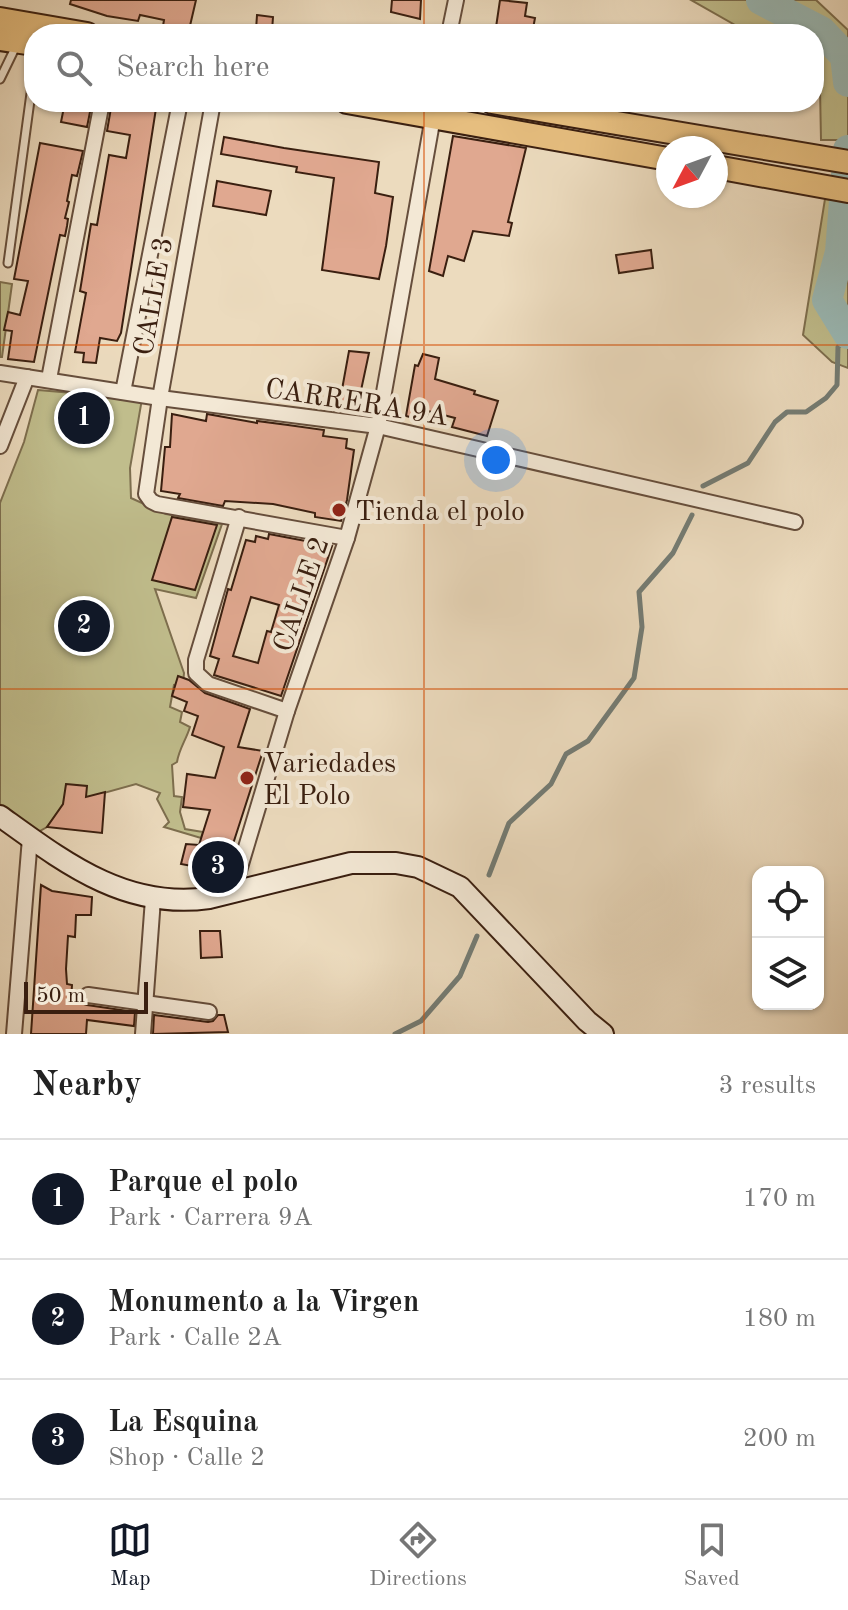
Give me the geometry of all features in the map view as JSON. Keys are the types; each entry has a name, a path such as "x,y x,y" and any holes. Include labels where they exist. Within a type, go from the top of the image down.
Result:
{"main road":[{"path":"404,112 656,157"},
{"path":"552,112 838,160"},
{"path":"728,169 840,189"},
{"path":"0,816 82,873 129,893 153,899 192,901 232,894 351,863 396,863 418,867 460,887 587,1021 603,1034"}],"street":[{"path":"451,24 456,0"},
{"path":"49,379 100,112"},
{"path":"123,392 178,112"},
{"name":"CALLE 3","path":"211,112 146,488 148,498 157,504 239,517"},
{"name":"CALLE 2","path":"232,894 287,711 347,538 378,426 433,117"},
{"name":"CARRERA 9A","path":"0,373 160,398 378,426 795,522"},
{"path":"0,446 27,377"},
{"path":"287,711 208,684 196,673 196,660 239,517 347,538"},
{"path":"14,1034 30,838"},
{"path":"143,1034 153,899"},
{"path":"88,995 209,1012"}],"lane":[{"path":"0,79 22,33"},
{"path":"8,263 28,112"}],"shaded area":[{"path":"691,0 816,0 848,30 848,140 821,140 824,24 733,24"},
{"path":"825,199 848,202 848,368 832,362 803,335"},
{"path":"0,282 12,284 2,357 0,357"},
{"path":"38,390 142,399 130,468 131,498 166,514 222,524 196,598 155,589 184,673 183,684 174,685 170,707 182,712 180,722 190,727 177,762 172,765 174,796 182,797 180,812 185,829 203,832 201,838 164,827 169,822 157,799 160,793 136,784 64,804 47,827 38,832 0,804 0,503 24,442"}],"building":[{"path":"71,0 196,0 190,24 163,24 164,20 140,15 138,21 107,16 70,4"},
{"path":"392,0 421,0 420,19 391,12"},
{"path":"500,0 527,3 525,16 535,18 534,24 496,24"},
{"path":"257,15 273,17 272,24 256,24"},
{"path":"63,112 90,112 87,127 61,122"},
{"path":"110,112 155,112 121,333 117,341 100,338 96,363 83,362 84,353 75,352 86,293 80,291 91,224 97,225 109,155 126,158 130,135 107,131"},
{"path":"453,136 526,148 508,222 512,223 509,236 473,231 464,261 448,256 443,276 429,271"},
{"path":"224,137 379,162 375,193 393,197 379,279 322,270 334,178 296,172 297,167 221,154"},
{"path":"40,143 83,151 77,176 72,175 65,236 60,235 34,362 8,359 12,331 4,330 8,312 20,315 28,281 14,279"},
{"path":"217,181 271,191 266,215 213,206"},
{"path":"651,250 653,268 619,273 616,255"},
{"path":"349,351 369,353 357,409 339,406"},
{"path":"423,354 439,358 435,379 498,401 487,436 452,427 455,418 428,411 426,421 406,416 415,365 418,366"},
{"path":"172,414 206,421 207,414 324,430 323,436 347,439 346,448 354,450 341,521 315,517 315,513 273,504 225,501 223,506 178,498 180,494 161,491 165,447 170,447"},
{"path":"172,517 217,525 195,590 152,580"},
{"path":"269,534 332,546 281,696 214,675 219,659 210,656 228,589 231,590 246,540 255,542 256,536 268,539","holes":["251,597 279,605 271,632 267,631 258,663 233,656"]},
{"path":"178,676 189,680 205,693 250,709 238,747 263,751 223,875 191,873 192,866 181,864 186,844 199,845 210,810 183,807 187,774 215,778 224,747 192,735 198,716 184,711 187,702 172,696"},
{"path":"66,784 87,786 86,797 105,792 102,833 47,827 63,804"},
{"path":"41,885 52,891 92,897 91,915 76,915 75,937 68,936 66,969 67,984 72,985 71,1000 135,1012 134,1026 87,1020 86,1034 31,1034"},
{"path":"200,931 220,931 222,957 201,958"},
{"path":"154,1015 208,1022 218,1015 224,1015 228,1032 153,1034"}],"waterway":[{"path":"761,0 807,24"},
{"path":"824,34 845,56 848,82"},
{"path":"848,150 840,252 827,300 848,334"},
{"path":"703,486 748,463 775,422 787,412 806,412 826,398 837,385 838,347 848,338"},
{"path":"489,875 509,823 551,784 566,754 588,741 634,678 642,627 639,592 673,553 692,515"},
{"path":"395,1034 421,1021 460,976 477,936"}],"place":[{"name":"Parque el polo","path":"84,418"},
{"name":"Tienda el polo","path":"339,510"},
{"name":"Monumento a la Virgen","path":"84,626"},
{"name":"Variedades El Polo","path":"247,778"},
{"name":"La Esquina","path":"218,867"}]}
